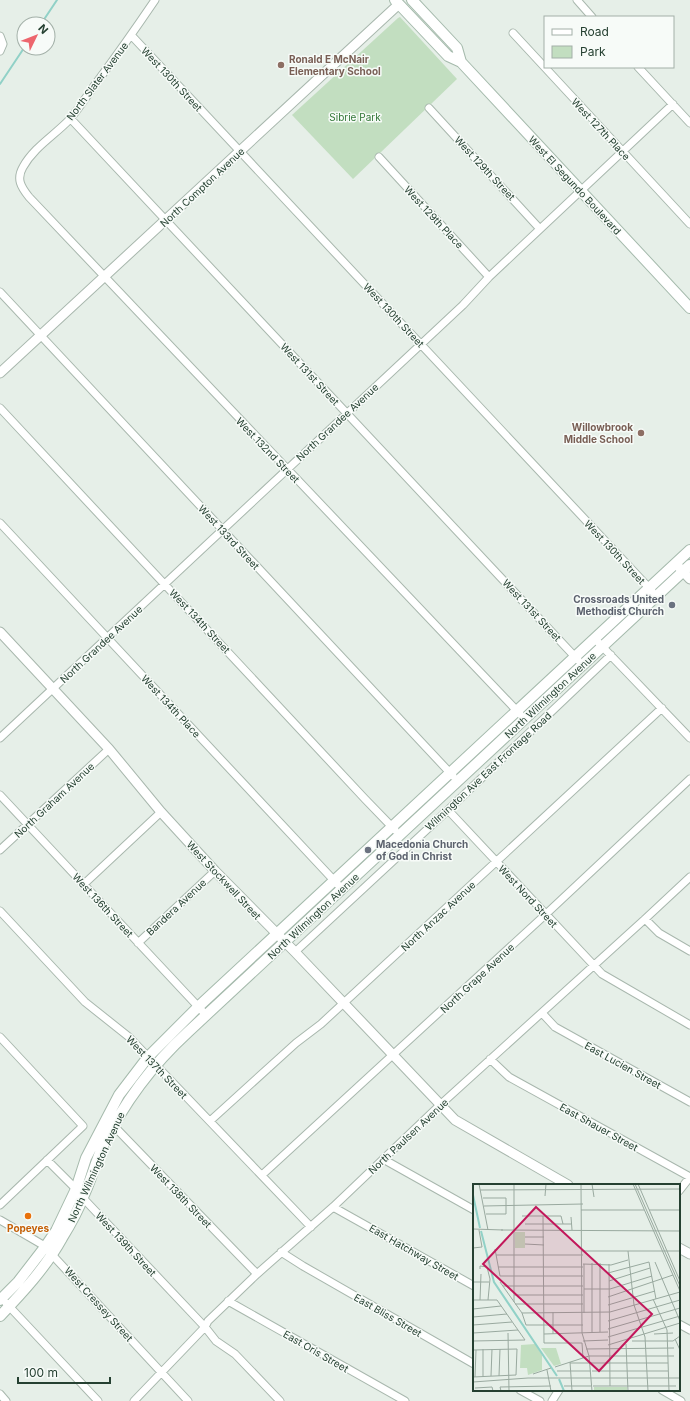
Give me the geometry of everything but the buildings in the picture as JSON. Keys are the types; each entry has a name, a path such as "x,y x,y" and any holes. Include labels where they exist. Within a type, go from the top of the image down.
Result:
{"main road":[{"name":"West El Segundo Boulevard","path":"412,0 457,48 461,62"},
{"name":"West El Segundo Boulevard","path":"399,1 448,56 461,62 690,308"},
{"name":"North Wilmington Avenue","path":"0,1298 62,1238 83,1198 102,1148 119,1095 148,1057 198,1008 334,881 458,781 521,715 683,566 690,550"},
{"name":"North Wilmington Avenue","path":"0,1316 40,1271 56,1231 76,1189 86,1158 110,1122 156,1064 177,1042 342,889 450,773 521,715"}],"street":[{"name":"North Slater Avenue","path":"20,177 23,168 37,150 70,118 155,0"},
{"path":"577,0 591,16"},
{"name":"North Compton Avenue","path":"0,373 241,151 399,1"},
{"name":"West 127th Place","path":"513,33 544,67"},
{"name":"West 130th Street","path":"131,35 653,592"},
{"path":"0,51 2,38"},
{"name":"West 127th Place","path":"545,68 690,224"},
{"path":"639,68 690,123"},
{"name":"North Grandee Avenue","path":"0,738 463,305 489,277 673,104"},
{"name":"West 129th Street","path":"429,108 540,229"},
{"name":"West 131st Street","path":"70,118 579,661"},
{"name":"West 129th Place","path":"379,157 489,277"},
{"name":"West 132nd Street","path":"20,177 21,187 29,197 521,715"},
{"name":"West 133rd Street","path":"0,292 458,781"},
{"name":"West 134th Street","path":"0,408 396,831"},
{"name":"West 134th Place","path":"0,523 342,889"},
{"path":"683,566 690,579"},
{"name":"West Stockwell Street","path":"0,632 109,749 161,812 215,871 284,943 295,952 454,1120 566,1184"},
{"path":"599,642 690,738"},
{"name":"Wilmington Ave East Frontage Road","path":"295,952 448,810 611,655"},
{"name":"North Anzac Avenue","path":"210,1121 296,1043 321,1024 343,1004 662,708"},
{"name":"North Graham Avenue","path":"0,850 109,749"},
{"name":"North Grape Avenue","path":"262,1175 393,1056 690,779"},
{"name":"West 136th Street","path":"0,795 206,1015"},
{"name":"West Nord Street","path":"448,810 594,966 610,979 690,1025"},
{"path":"83,885 161,812"},
{"name":"Bandera Avenue","path":"138,943 215,871"},
{"name":"North Paulsen Avenue","path":"134,1401 205,1327 208,1321 256,1274 333,1207 440,1105 542,1014 690,876"},
{"name":"West 137th Street","path":"0,911 85,1002 129,1037 156,1064 311,1227"},
{"path":"645,919 660,933 690,951"},
{"name":"East Lucien Street","path":"542,1014 555,1027 690,1102"},
{"path":"0,1037 83,1126 0,1205"},
{"name":"East Shauer Street","path":"490,1059 509,1077 690,1177"},
{"name":"West 138th Street","path":"110,1122 256,1274"},
{"path":"383,1159 473,1209"},
{"name":"West 139th Street","path":"47,1160 205,1327 216,1341 234,1354 280,1401"},
{"path":"680,1190 690,1177"},
{"name":"East Hatchway Street","path":"333,1207 473,1285"},
{"name":"West Cressey Street","path":"0,1220 49,1250 188,1401"},
{"path":"680,1249 690,1254"},
{"name":"East Bliss Street","path":"281,1252 473,1363"},
{"path":"0,1298 98,1401"},
{"name":"East Oris Street","path":"228,1301 405,1401"},
{"path":"680,1325 690,1330"},
{"path":"522,1391 540,1401"},
{"path":"552,1401 558,1391"},
{"path":"664,1391 681,1401"},
{"path":"0,1394 6,1401"}],"green space":[{"name":"Sibrie Park","path":"400,17 457,79 353,179 292,115"}],"waterway":[{"path":"46,16 57,0"},
{"path":"0,84 19,56"}],"place":[{"name":"Ronald E McNair Elementary School","path":"281,65"},
{"name":"Willowbrook Middle School","path":"641,433"},
{"name":"Crossroads United Methodist Church","path":"672,605"},
{"name":"Macedonia Church of God in Christ","path":"368,850"},
{"name":"Popeyes","path":"28,1216"}]}
